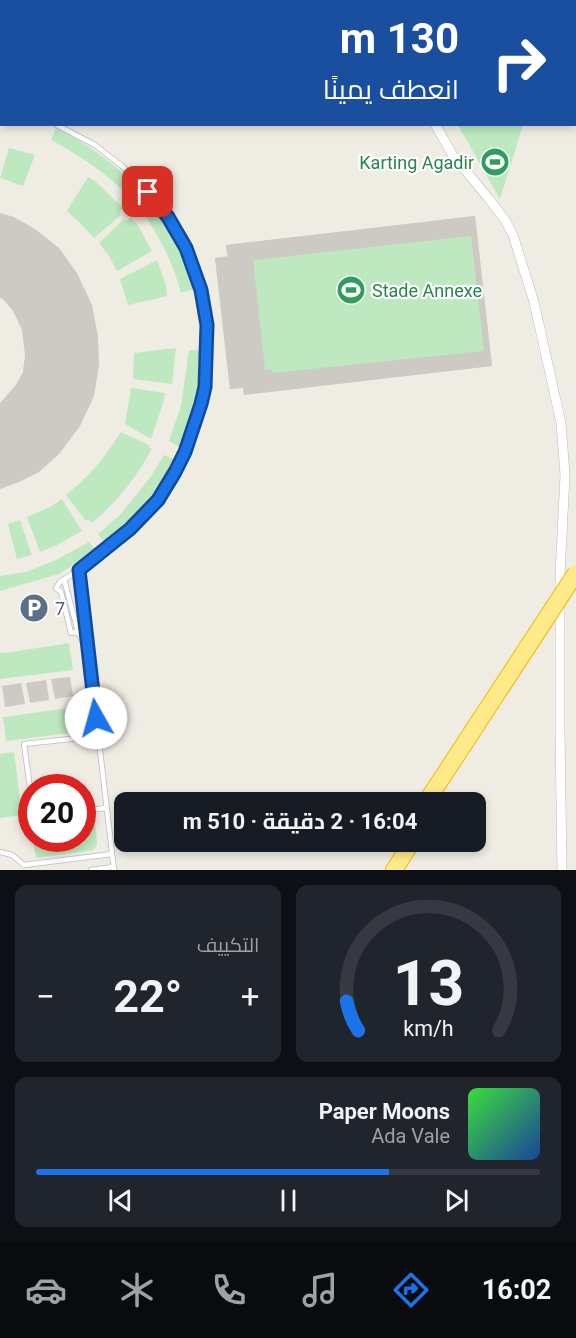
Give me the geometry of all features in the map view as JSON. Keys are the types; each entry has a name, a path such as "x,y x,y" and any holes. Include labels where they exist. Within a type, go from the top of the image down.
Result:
{"highway":[{"path":"443,792 458,762 576,573"},
{"path":"434,792 518,679 576,594"},
{"path":"382,870 394,852"},
{"path":"394,870 406,852"}],"street":[{"path":"436,126 452,154 498,210 513,235 534,302 561,423 565,475 560,575 562,870"}],"lane":[{"path":"59,126 95,145 122,166 148,192 168,217 186,248 201,290 207,325 206,375 201,404 185,452 175,472 158,500 130,529 79,570 64,579 56,588 61,592 71,633 86,631"},
{"path":"79,570 114,869 91,870"},
{"path":"64,579 78,632 87,648"},
{"path":"28,774 24,744 98,736"},
{"path":"96,809 106,808"},
{"path":"0,852 12,855 24,868 112,854"}],"green space":[{"name":"Karting Agadir","path":"459,126 523,126 500,199"},
{"path":"56,128 101,156 142,190 132,199 94,166 51,140"},
{"path":"9,148 35,155 23,186 0,178"},
{"path":"88,177 123,208 119,212 121,215 94,238 67,211"},
{"path":"151,200 176,243 194,289 181,293 165,250 141,209"},
{"name":"Stade Annexe","path":"475,216 492,366 244,395 243,388 230,389 215,258 227,256 226,245"},
{"path":"131,218 139,227 152,251 117,271 99,243 124,219 126,221"},
{"path":"157,260 167,296 128,305 120,279"},
{"path":"176,348 172,384 133,379 134,353"},
{"path":"189,350 202,350 194,408 181,448 169,441 181,406"},
{"path":"131,388 165,393 151,439 125,424"},
{"path":"121,432 149,445 148,447 152,449 133,480 118,498 92,523 89,519 86,521 66,495 96,466"},
{"path":"164,455 176,460 160,487 140,511 105,543 98,534 120,515 152,475"},
{"path":"62,499 82,531 40,552 27,517"},
{"path":"20,520 32,555 17,559 8,524"},
{"path":"89,542 96,550 59,574 0,591 0,576 26,572 56,560"},
{"path":"69,643 73,670 0,679 0,652"},
{"path":"76,707 79,732 6,741 3,717"},
{"path":"14,752 18,784 18,816 0,818 0,754"},
{"path":"35,852 79,852 36,858"}],"building":[{"path":"0,213 14,217 35,229 59,248 77,273 92,305 98,336 99,365 94,396 80,426 60,453 39,472 0,489 0,403 15,386 23,372 25,355 22,330 13,311 0,298"},
{"path":"475,216 492,366 244,395 243,388 230,389 215,258 228,257 226,245","holes":["471,236 484,351 272,373 271,369 265,370 253,260"]},
{"path":"70,677 73,696 55,699 51,679"},
{"path":"46,680 49,700 30,703 26,683"},
{"path":"21,683 25,704 5,707 2,686"}],"place":[{"name":"Karting Agadir","path":"495,162"},
{"name":"Stade Annexe","path":"351,290"},
{"name":"7","path":"34,608"}],"route":[{"path":"96,718 79,570 130,529 158,500 185,452 195,426 205,387 207,325 201,290 186,248 168,217 148,192"}]}
